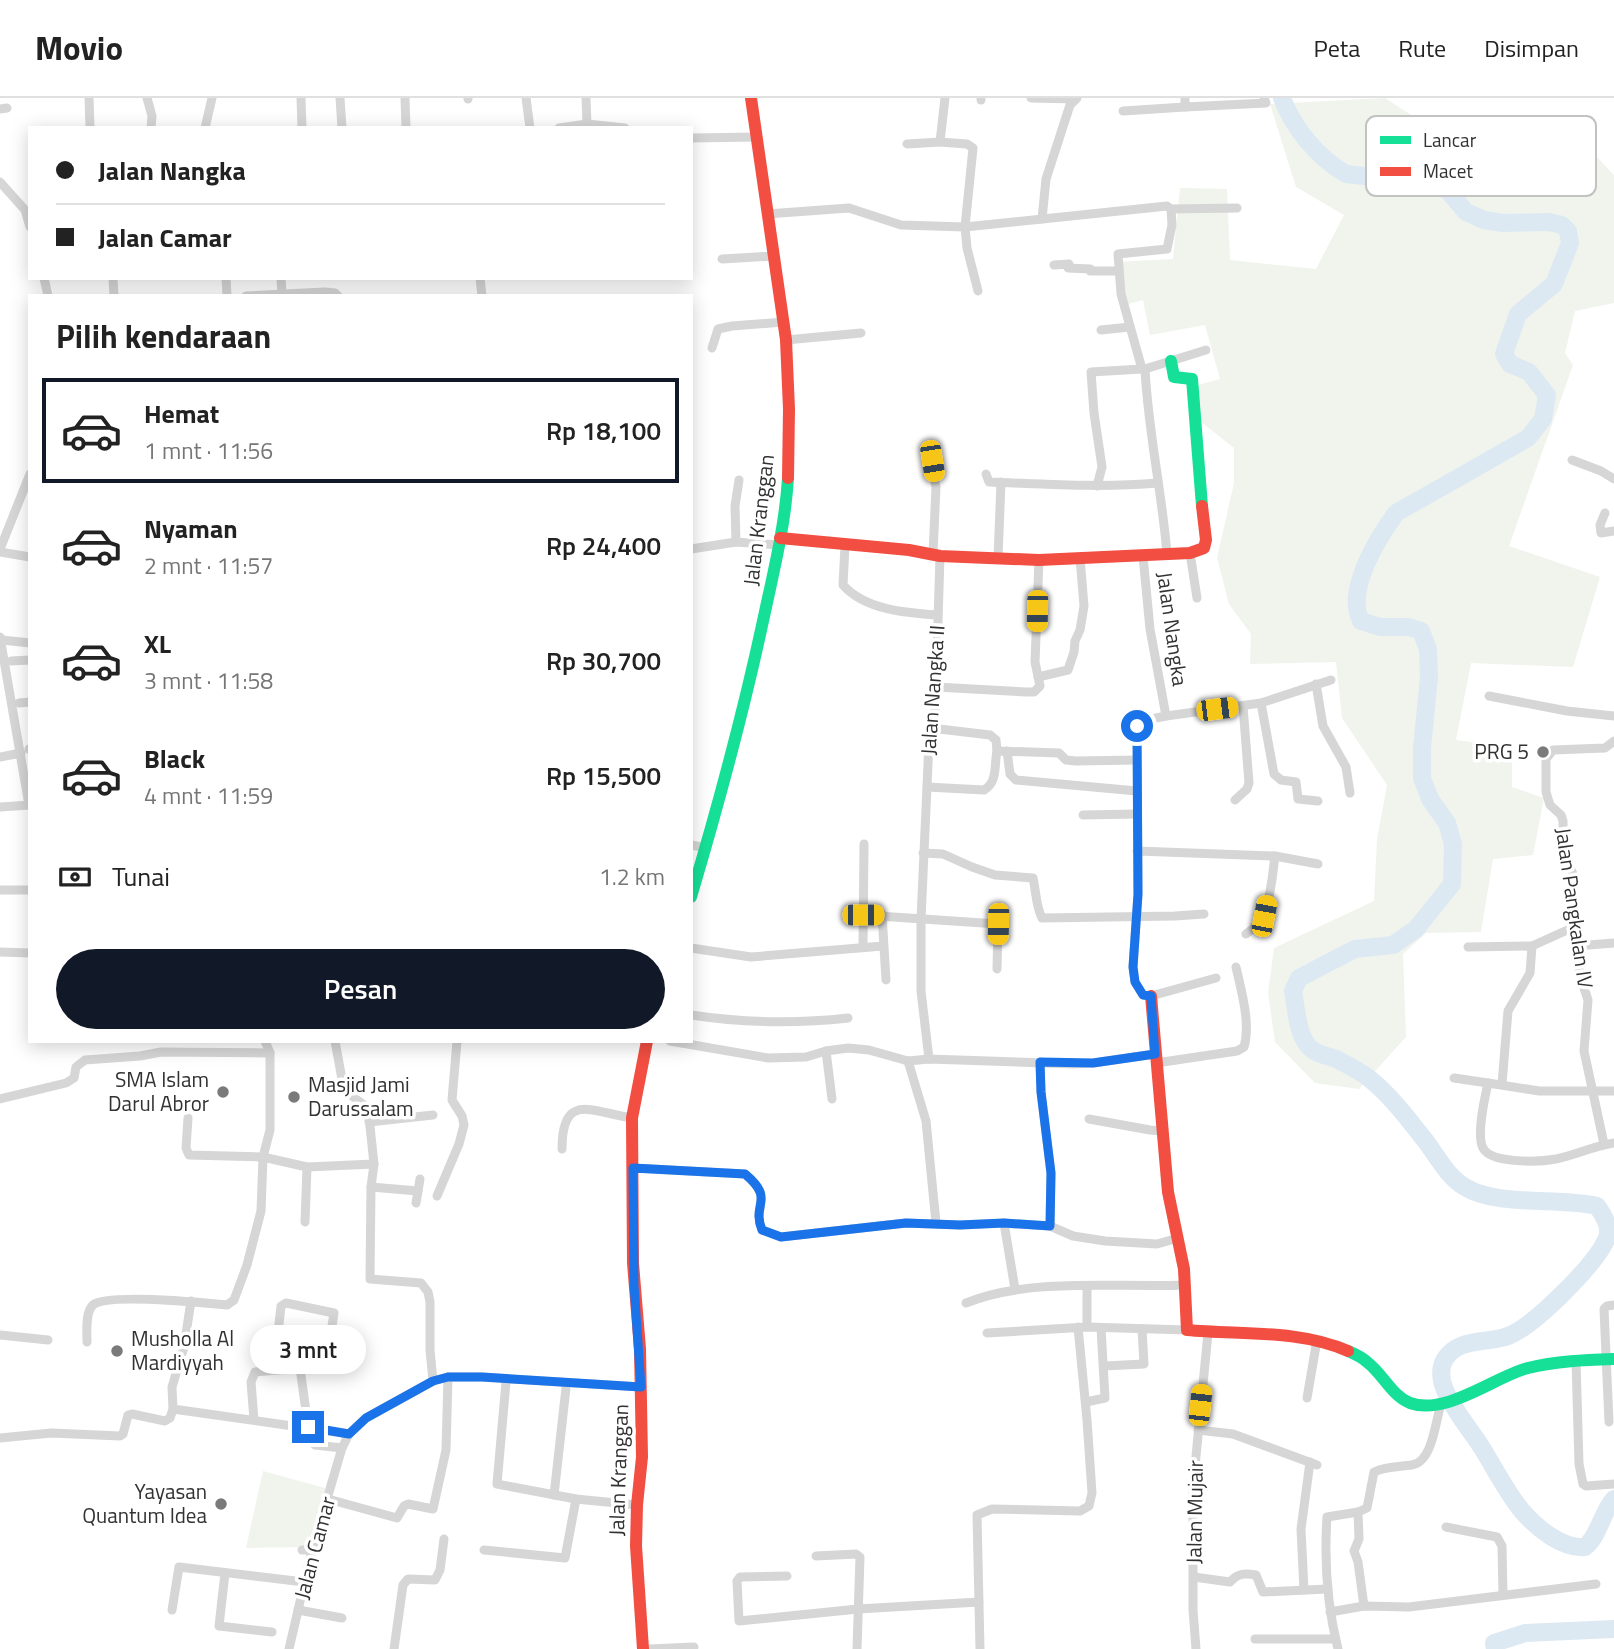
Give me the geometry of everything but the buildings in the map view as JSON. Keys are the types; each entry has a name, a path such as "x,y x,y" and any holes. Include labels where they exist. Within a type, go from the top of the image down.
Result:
{"main road":[{"name":"Jalan Kranggan","path":"693,891 707,848 757,653 780,541 788,478 789,370 751,98"},
{"path":"1143,556 1190,553 1204,548 1206,540 1197,462 1192,379 1174,377 1171,361"},
{"name":"Jalan Nangka","path":"780,541 909,550 937,555 1039,560 1143,556"},
{"path":"1151,996 1168,1192 1185,1285 1186,1330 1254,1333 1317,1340 1359,1355 1401,1399 1420,1405 1457,1397 1541,1364 1611,1359"},
{"name":"Jalan Kranggan","path":"643,1649 636,1546 642,1457 641,1387 634,1285 632,1118 647,1043"}],"street":[{"path":"89,98 90,126"},
{"path":"147,98 152,126"},
{"path":"205,126 212,98"},
{"path":"301,98 302,126"},
{"path":"340,98 342,126"},
{"path":"405,98 407,126"},
{"path":"526,98 530,126"},
{"path":"586,98 587,124"},
{"path":"940,142 945,98"},
{"path":"1031,98 1076,99"},
{"path":"1153,98 1153,108"},
{"path":"1123,111 1185,102 1266,103 1264,98"},
{"path":"1042,219 1046,179 1070,105 1076,99"},
{"path":"573,126 606,126"},
{"path":"693,138 756,137"},
{"path":"907,144 940,142 973,148 965,227 967,248 978,290"},
{"path":"0,182 27,208"},
{"path":"767,214 849,208 901,225 965,227 1167,206 1171,209 1237,208"},
{"path":"1167,554 1144,369 1121,294 1118,254 1167,248 1172,225 1171,209"},
{"path":"722,259 774,256"},
{"path":"1054,265 1069,264 1068,268 1090,271 1118,271"},
{"path":"281,280 282,294 336,294"},
{"path":"712,348 718,329 784,322"},
{"path":"1101,330 1130,327"},
{"path":"786,340 861,333"},
{"path":"1097,486 1102,467 1091,372 1144,369 1206,350"},
{"name":"Jalan Nangka II","path":"928,450 936,487 937,555 936,687 929,742 921,919 922,991 929,1059"},
{"path":"1572,460 1614,479"},
{"path":"986,474 989,482 1097,486 1158,483"},
{"path":"28,479 0,550 28,557"},
{"path":"736,542 735,506 739,480"},
{"path":"998,558 1002,482"},
{"path":"1605,513 1600,525 1601,533 1614,531"},
{"path":"693,549 736,542 780,541"},
{"path":"845,546 843,585 848,591 880,607 937,615"},
{"path":"1190,553 1197,598"},
{"name":"Jalan Nangka","path":"1143,556 1150,629 1166,716 1138,723 1137,916 1133,967 1135,982 1143,995 1151,996"},
{"path":"1038,677 1068,670 1084,606 1080,558"},
{"path":"936,687 1034,692 1040,686 1035,649 1039,560"},
{"path":"28,643 1,639 27,751 28,769"},
{"path":"11,662 28,660"},
{"path":"1166,716 1261,703 1331,680"},
{"path":"1316,684 1323,726 1346,766 1350,793"},
{"path":"1489,696 1567,711 1614,716"},
{"path":"19,703 28,702"},
{"path":"1261,703 1274,775 1281,780 1296,782 1298,799 1318,801"},
{"path":"1235,800 1247,789 1249,783 1243,706"},
{"path":"931,728 990,735 996,740 1010,774 1016,780 1137,791"},
{"name":"Jalan Pangkalan IV","path":"1609,1144 1584,1051 1588,1000 1580,976 1576,946 1573,874 1563,851 1563,821 1550,805 1545,792 1546,759 1553,750 1605,748 1614,741"},
{"path":"0,757 27,751"},
{"path":"1002,751 1059,753 1066,760 1137,760"},
{"path":"927,787 984,790 992,782 1002,751"},
{"path":"0,807 28,805"},
{"path":"1083,815 1137,814"},
{"path":"863,947 864,844"},
{"path":"693,845 707,848"},
{"path":"1137,851 1275,856 1318,864"},
{"path":"923,852 954,858 983,872 1033,878 1038,911 1042,918 1204,914"},
{"path":"1246,934 1257,927 1264,916 1275,856"},
{"path":"0,890 28,890"},
{"path":"863,915 998,924 997,969"},
{"path":"882,915 886,980"},
{"path":"1468,947 1532,946 1574,927"},
{"path":"1576,946 1614,943"},
{"path":"693,947 751,957 883,946"},
{"path":"1502,1084 1508,1011 1530,973 1532,946"},
{"path":"0,952 28,953"},
{"path":"682,1043 768,1058 806,1057 848,1048 869,1050 908,1061 929,1059 1093,1063 1237,1051 1244,1047 1246,1039 1243,1000 1236,967"},
{"path":"1151,996 1216,978"},
{"path":"693,1015 768,1023 807,1023 848,1018"},
{"path":"87,1342 89,1309 94,1303 104,1300 191,1301 227,1305 234,1300 247,1265 261,1211 264,1157 270,1130 270,1053 266,1043"},
{"path":"335,1043 344,1090 364,1105 369,1122 433,1115"},
{"path":"437,1196 464,1125 452,1100 457,1043"},
{"path":"826,1051 832,1099"},
{"path":"0,1099 66,1083 74,1077 76,1067 85,1060 161,1052 270,1053"},
{"path":"908,1061 926,1121 936,1223"},
{"path":"1040,1062 1051,1173 1050,1226"},
{"path":"1454,1078 1539,1091 1614,1091"},
{"path":"1488,1083 1483,1103 1481,1146 1486,1152 1502,1160 1554,1159 1609,1144"},
{"path":"562,1149 565,1119 572,1112 584,1109 632,1118"},
{"path":"369,1117 374,1164 371,1187 370,1279 421,1283 428,1292 433,1381"},
{"path":"187,1118 186,1148 189,1155 264,1157 307,1167 374,1164"},
{"path":"1089,1119 1162,1130"},
{"path":"304,1222 307,1167"},
{"path":"633,1168 745,1174 759,1186 762,1197 759,1223 762,1230 781,1237 887,1225 1004,1223 1050,1226 1073,1236 1105,1241 1157,1244 1178,1238"},
{"path":"416,1203 420,1179"},
{"path":"371,1187 418,1191"},
{"path":"1004,1223 1015,1289"},
{"path":"966,1303 1015,1289 1185,1285"},
{"path":"981,1649 977,1515 992,1509 1080,1511 1089,1506 1092,1493 1083,1327 1087,1287"},
{"path":"0,1438 51,1433 120,1436 128,1415 165,1421 170,1418 173,1409 172,1387 184,1347 191,1301"},
{"path":"254,1420 251,1376 255,1372 274,1369 318,1366 327,1359 334,1313 286,1303 281,1306 274,1369"},
{"path":"1609,1422 1611,1359 1604,1309 1614,1305"},
{"path":"987,1333 1083,1327 1186,1330"},
{"path":"1086,1402 1105,1398 1101,1328"},
{"path":"1104,1366 1144,1364 1142,1329"},
{"name":"Jalan Mujair","path":"1196,1649 1193,1610 1193,1487 1208,1333"},
{"path":"0,1335 48,1339"},
{"path":"1307,1398 1317,1340"},
{"path":"1576,1360 1579,1465 1583,1484 1614,1484"},
{"path":"300,1368 310,1440 315,1445 342,1448"},
{"path":"328,1499 397,1518 408,1504 433,1509 446,1450 448,1377"},
{"name":"Jalan Camar","path":"289,1649 312,1550 342,1448 349,1434 366,1418 433,1381 448,1377 641,1387"},
{"path":"506,1382 497,1484 576,1499 637,1504"},
{"path":"554,1495 566,1388"},
{"path":"1255,1639 1336,1644 1327,1589 1327,1517 1367,1508 1374,1472 1385,1467 1416,1465 1425,1458 1441,1402"},
{"path":"173,1409 349,1434"},
{"path":"1198,1430 1233,1434 1313,1463 1301,1529 1304,1590"},
{"path":"484,1550 565,1558 576,1499"},
{"path":"1358,1512 1359,1539 1354,1551 1364,1606"},
{"path":"1446,1527 1497,1537 1502,1546 1503,1594"},
{"path":"394,1649 403,1585 408,1579 435,1580 440,1570 444,1539"},
{"path":"302,1550 312,1550"},
{"path":"816,1556 858,1555 857,1649"},
{"path":"172,1610 179,1567 304,1582"},
{"path":"225,1573 219,1626 272,1632"},
{"path":"1194,1577 1230,1582 1235,1576 1244,1573 1256,1575 1263,1591 1327,1589"},
{"path":"787,1576 740,1577 737,1581 739,1621 858,1609 979,1602"},
{"path":"1330,1612 1364,1606 1409,1607 1596,1584"},
{"path":"298,1610 341,1618"},
{"path":"649,1649 694,1647"}],"shaded area":[{"path":"1385,98 1413,116 1366,116 1366,196 1596,196 1596,156 1614,175 1614,303 1575,311 1565,353 1573,365 1509,546 1600,577 1573,667 1471,663 1456,740 1512,748 1512,787 1544,798 1533,855 1493,859 1481,932 1426,933 1403,954 1406,1037 1359,1089 1315,1083 1275,1042 1268,993 1274,948 1374,901 1377,839 1387,785 1342,718 1336,662 1250,664 1251,634 1229,604 1217,558 1234,483 1234,448 1196,418 1195,386 1220,379 1205,325 1150,335 1143,300 1121,306 1115,262 1173,259 1180,188 1227,189 1230,260 1316,269 1344,215 1296,187 1270,104"},
{"path":"263,1471 325,1488 308,1547 246,1548"}],"waterway":[{"path":"1282,98 1293,121 1316,151 1346,174 1366,176"},
{"path":"1452,196 1466,212 1484,220 1503,223 1549,222 1562,225 1568,231 1570,243 1554,284 1518,314 1504,354 1510,364 1529,372 1547,395 1543,419 1528,438 1396,513 1373,550 1360,580 1357,595 1361,621 1380,627 1409,627 1421,631 1428,649 1429,677 1422,778 1430,799 1447,823 1453,844 1452,884 1416,929 1393,945 1355,949 1299,978 1293,991 1297,1018 1309,1047 1354,1069 1378,1086 1459,1183 1478,1193 1494,1197 1597,1206 1608,1227 1608,1236 1589,1265 1547,1308 1519,1330 1508,1336 1466,1344 1451,1352 1445,1359 1441,1374 1453,1405 1511,1497 1542,1530 1568,1545 1585,1547 1594,1537 1614,1499"},
{"path":"1495,1649 1494,1643 1525,1633 1614,1629"}],"traffic: fast":[{"path":"1171,361 1174,377 1192,379 1202,506"},
{"path":"693,890 730,760 755,656 778,550 788,478"},
{"path":"1348,1351 1373,1367 1403,1399 1424,1406 1454,1400 1528,1368 1560,1362 1614,1359"}],"traffic: jam":[{"path":"751,98 786,340 788,478"},
{"path":"780,538 909,550 940,556 1039,560 1190,553 1204,548 1206,540 1202,506"},
{"path":"1151,996 1168,1192 1184,1269 1187,1330 1289,1336 1329,1344 1348,1351"},
{"path":"643,1649 636,1546 642,1457 640,1349 633,1263 632,1118 647,1043"}],"place":[{"name":"PRG 5","path":"1543,752"},
{"name":"SMA Islam Darul Abror","path":"223,1092"},
{"name":"Masjid Jami Darussalam","path":"294,1097"},
{"name":"Musholla Al Mardiyyah","path":"117,1351"},
{"name":"Yayasan Quantum Idea","path":"221,1504"}],"route":[{"path":"308,1427 349,1434 366,1418 433,1381 448,1377 641,1387 634,1285 633,1168 745,1174 759,1186 762,1197 759,1223 762,1230 781,1237 906,1223 1050,1226 1051,1173 1040,1062 1093,1063 1155,1054 1151,996 1143,995 1140,991 1135,982 1133,967 1138,894 1137,726"}]}
